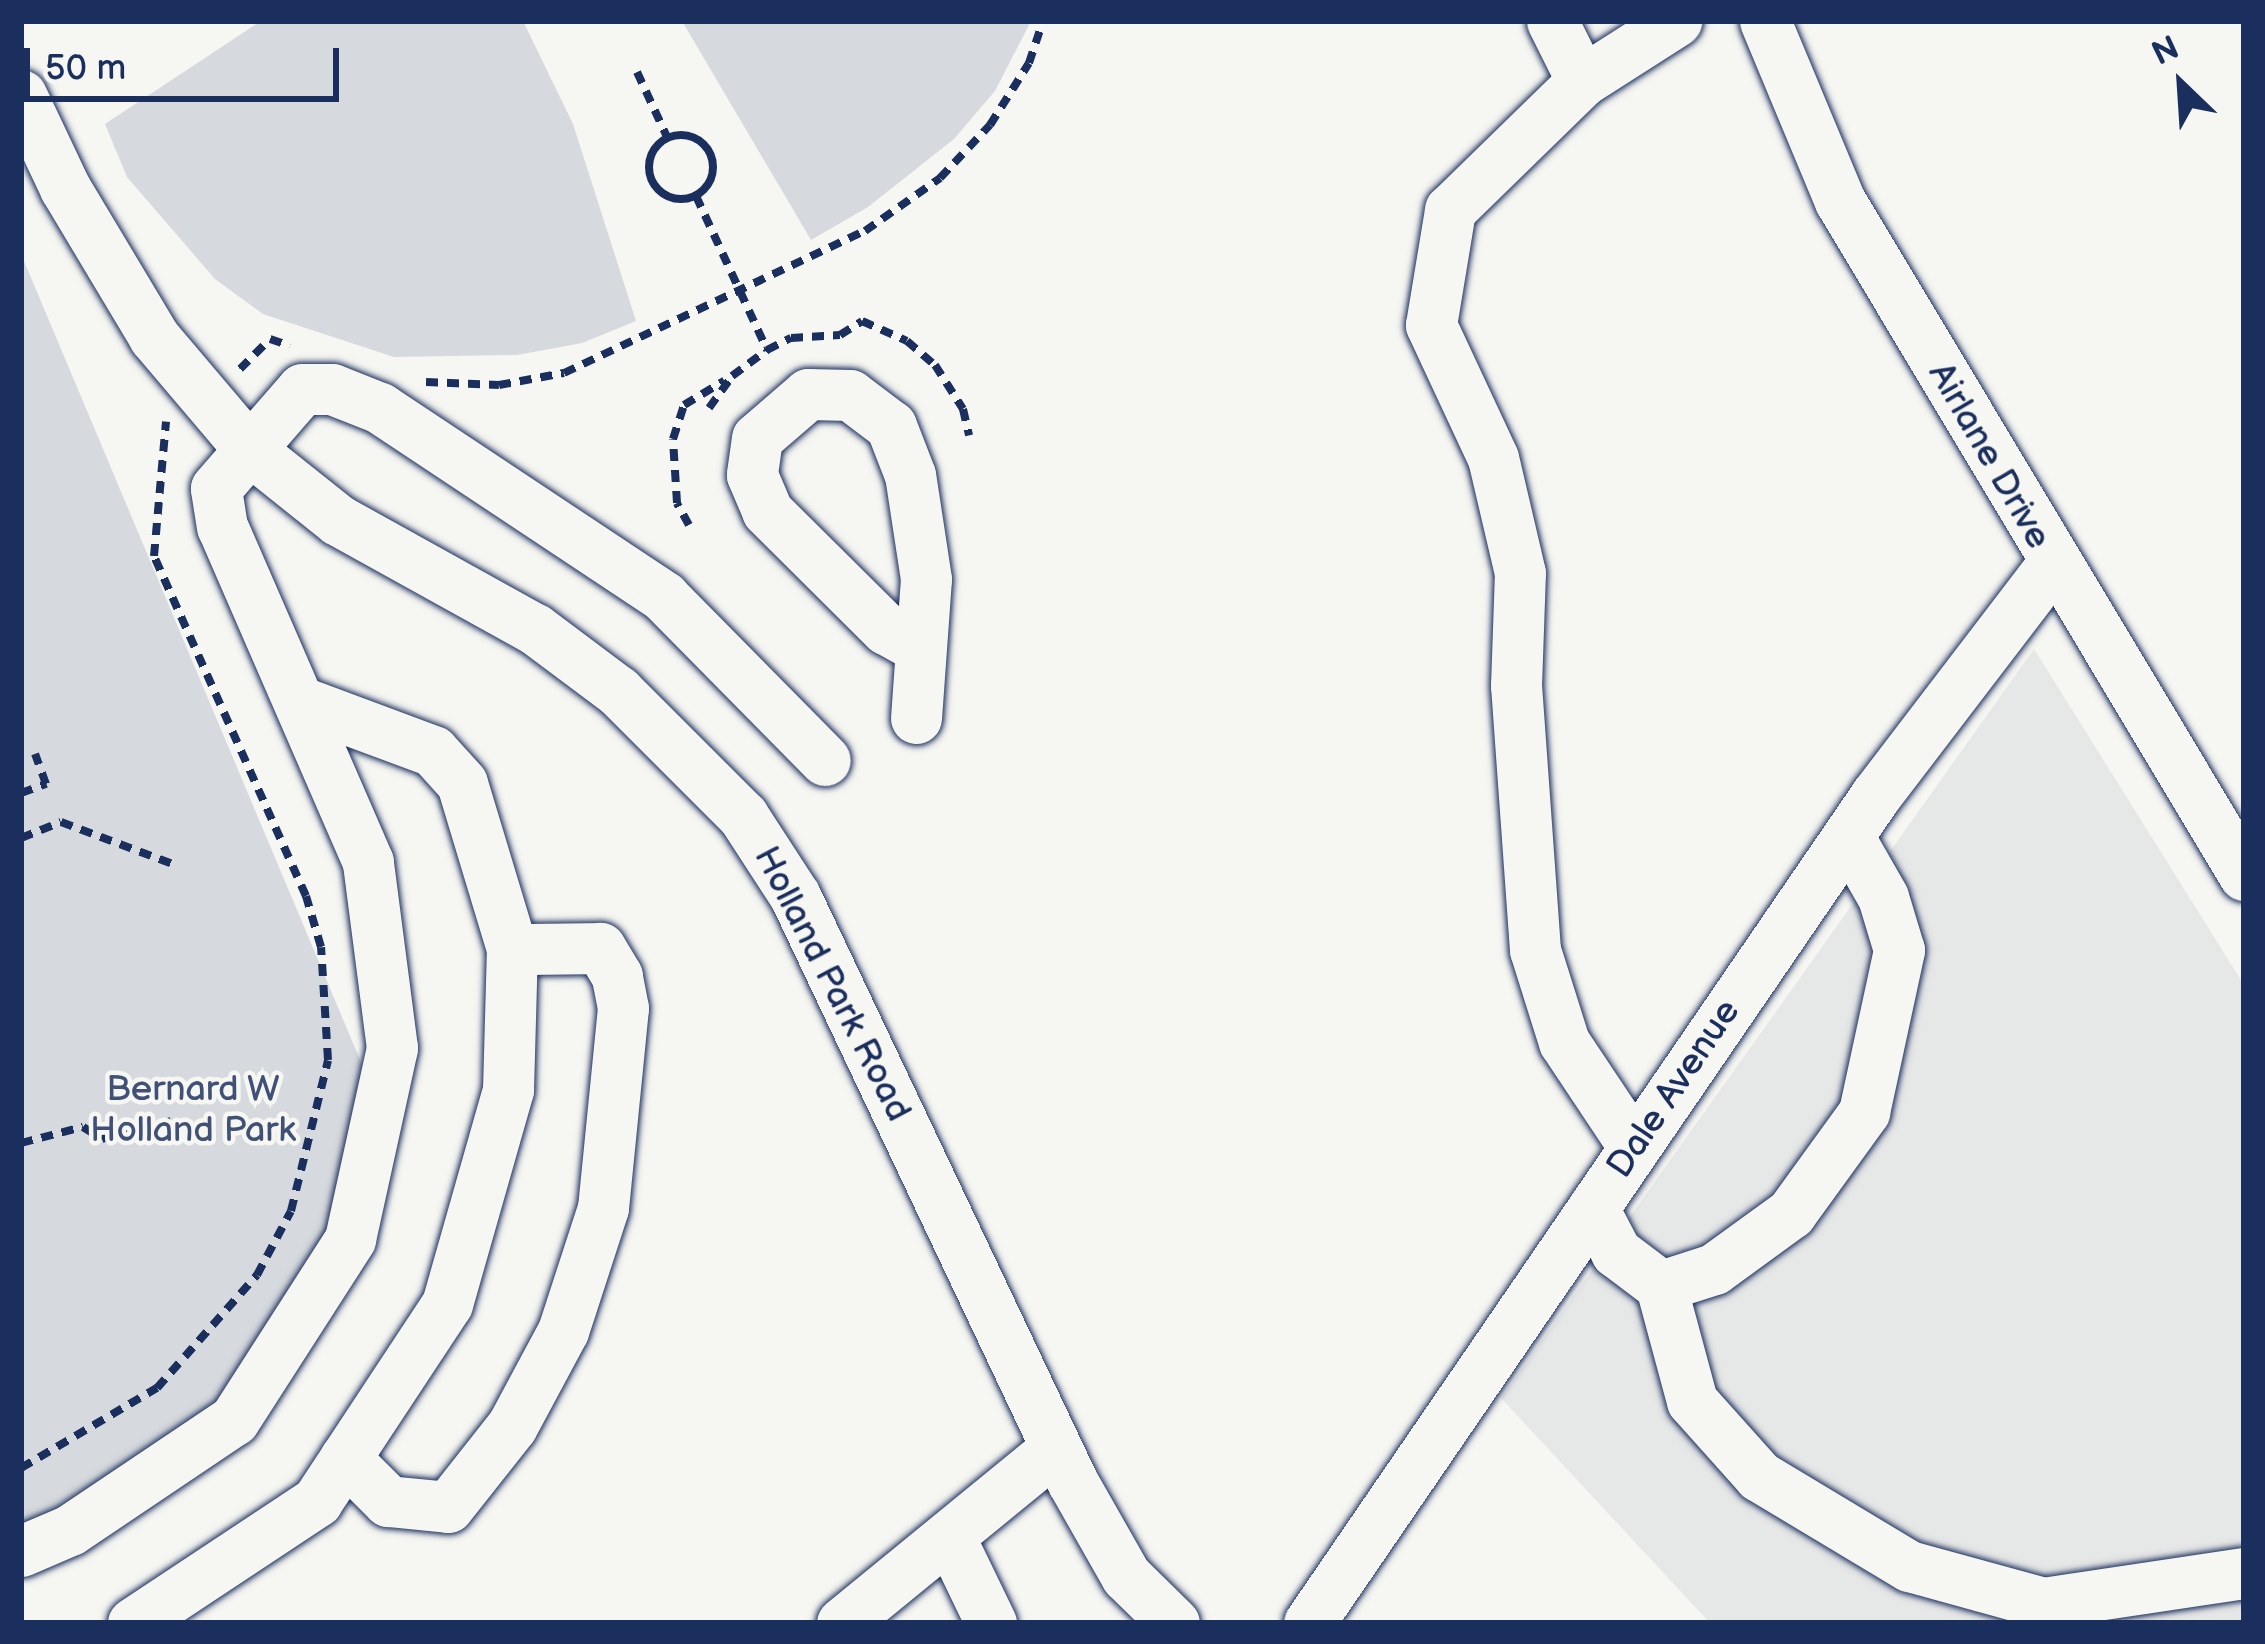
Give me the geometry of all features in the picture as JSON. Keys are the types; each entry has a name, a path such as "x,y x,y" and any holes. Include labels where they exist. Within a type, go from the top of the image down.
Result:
{"street":[{"path":"1552,21 1582,81"},
{"path":"1634,1147 1564,1042 1535,950 1516,686 1520,573 1492,458 1430,325 1450,211 1582,81 1676,21"},
{"name":"Airlane Drive","path":"1765,21 1840,201 2052,565 2244,874"},
{"name":"Holland Park Road","path":"21,95 65,188 154,337 249,449 338,520 552,642 618,691 743,816 795,896 1056,1448 1126,1576 1174,1623"},
{"path":"21,1551 70,1530 234,1420 350,1239 392,1048 368,862 304,703 222,527 216,488 302,389 332,389 380,408 664,597 826,760"},
{"path":"916,718 926,578 910,475 891,426 850,395 808,394 757,438 752,475 767,511 886,629 918,647"},
{"name":"Dale Avenue","path":"1309,1623 1847,836 2052,565"},
{"path":"133,1623 317,1501 447,1304 508,1090 512,949 462,783 433,752 304,703"},
{"path":"1661,1286 1714,1269 1792,1213 1864,1112 1899,950 1883,897 1847,836"},
{"path":"345,1458 388,1501 448,1507 512,1426 563,1331 603,1208 623,1008 600,949 512,949"},
{"path":"1593,1208 1616,1252 1661,1286 1692,1401 1759,1476 1909,1566 2043,1603 2244,1574"},
{"path":"842,1623 1056,1448"},
{"path":"949,1536 991,1623"}],"path":[{"path":"413,380 499,385 564,373 865,231 940,178 990,125 1029,63 1043,21"},
{"path":"637,72 668,139"},
{"path":"668,139 696,139 711,154 712,176 696,196 671,198 655,186 652,156 668,139"},
{"path":"696,196 767,350"},
{"path":"688,526 677,502 673,439 684,405 791,338 839,335 862,321 907,341 951,386 969,436"},
{"path":"21,1468 157,1388 257,1275 291,1210 328,1060 321,946 306,896 154,556 166,419 203,390 236,374 270,339 304,350"},
{"path":"709,408 729,378"},
{"path":"21,793 46,784 35,754"},
{"path":"21,825 23,837 61,822 178,866"},
{"path":"21,1143 83,1127 102,1139 171,1121"}],"shaded area":[{"path":"2034,649 2244,985 2244,1623 1710,1623 1501,1398"}],"green space":[{"path":"261,21 523,21 573,124 636,321 582,343 517,355 394,357 263,314 215,279 127,177 105,124"},
{"path":"682,21 1031,21 995,91 954,139 868,207 811,240"},
{"name":"Bernard W Holland Park","path":"21,254 374,1093 349,1192 229,1410 21,1535"}]}
